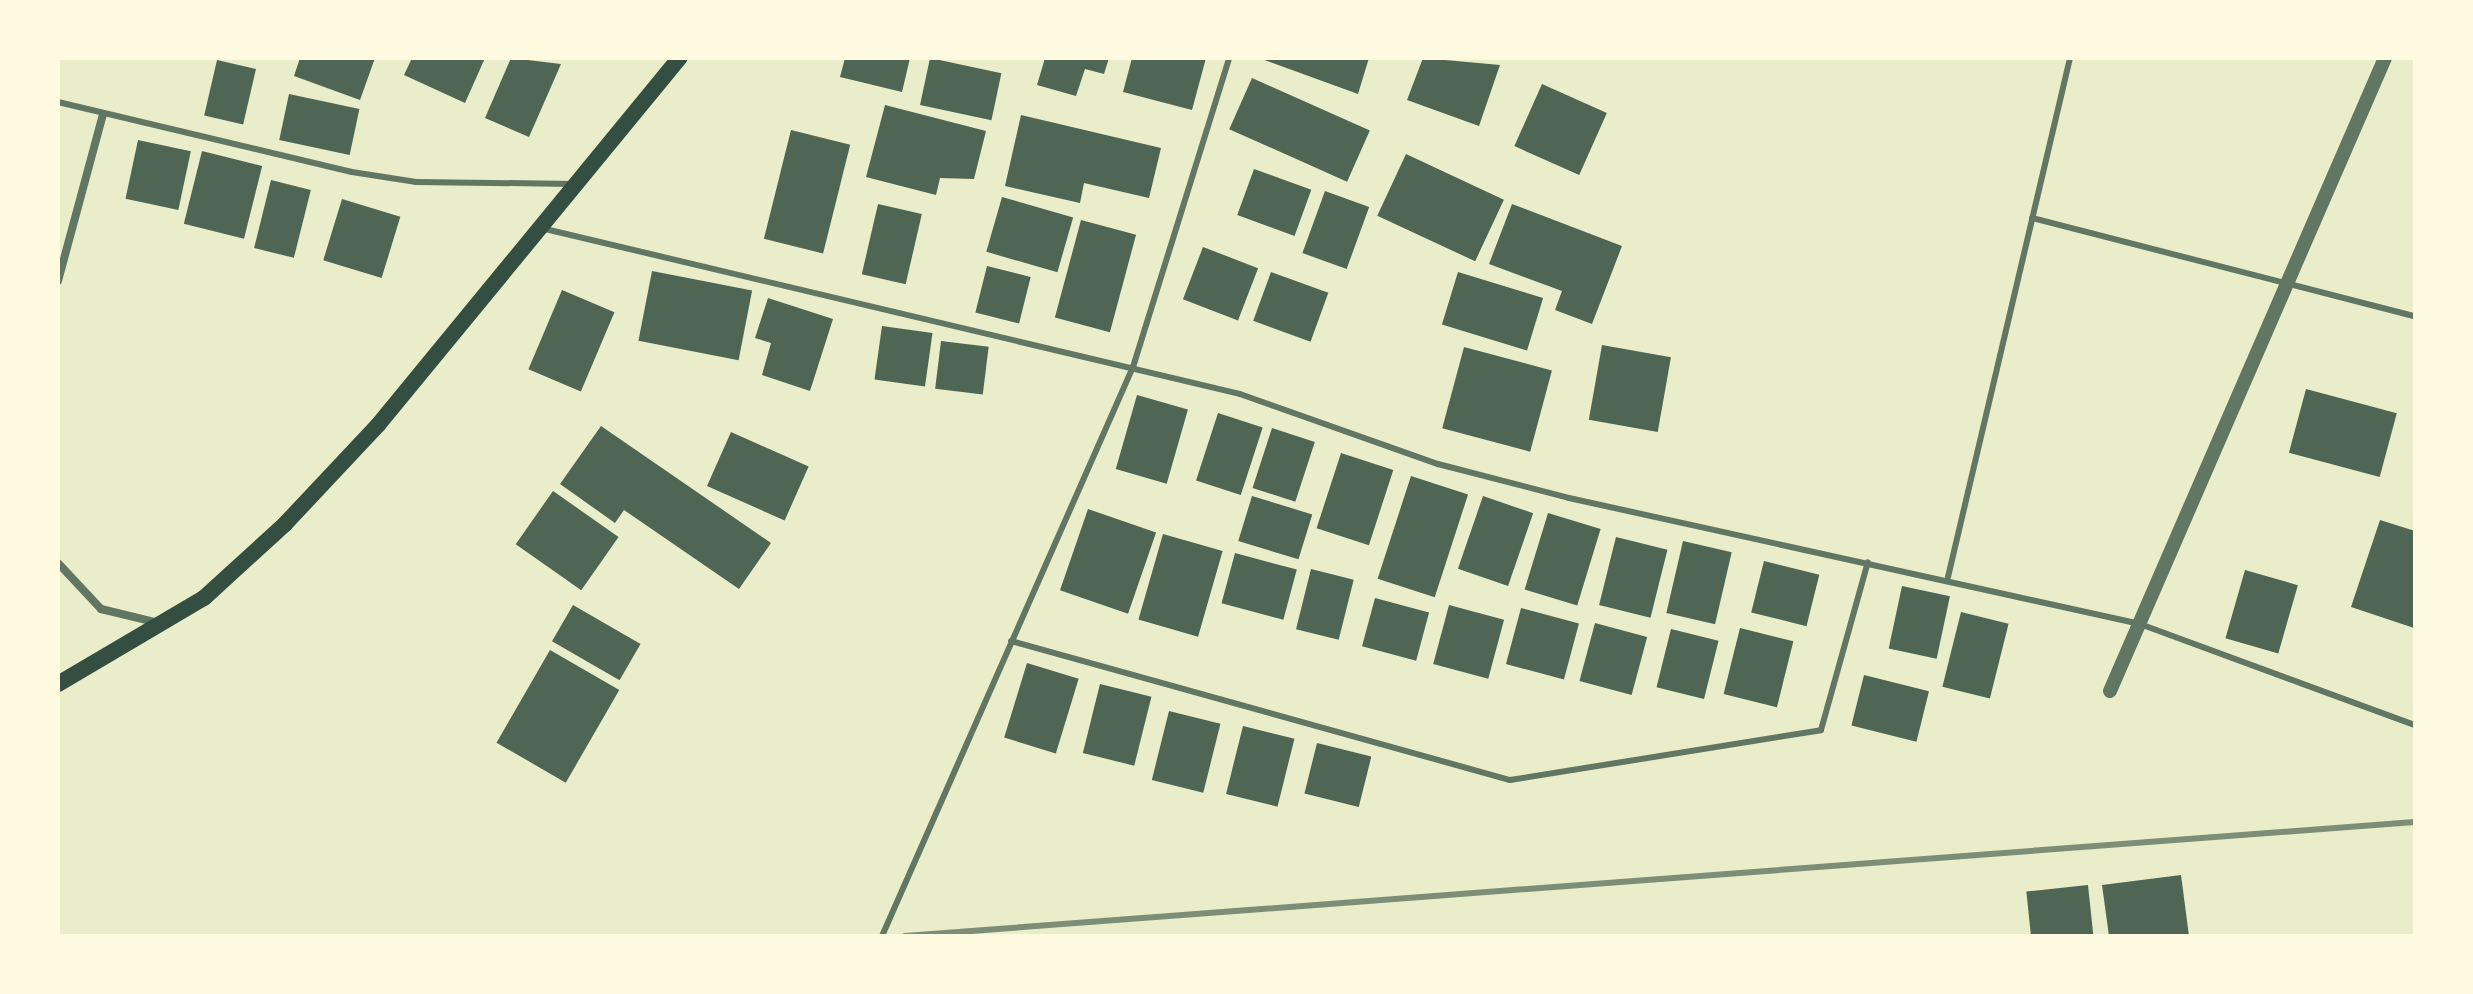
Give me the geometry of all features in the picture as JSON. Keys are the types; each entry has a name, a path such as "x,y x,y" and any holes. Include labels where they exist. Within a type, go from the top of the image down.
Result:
{"main road":[{"path":"58,684 204,598 285,524 580,184 679,58"}],"street":[{"path":"2110,691 2385,58"},
{"path":"58,281 103,114"},
{"path":"58,563 101,609 159,623"}],"lane":[{"path":"882,936 1133,367 1229,58"},
{"path":"1948,577 2070,58"},
{"path":"58,102 377,176 580,184"},
{"path":"2032,218 2415,316"},
{"path":"541,228 1133,367 1540,491 1948,577 2140,624 2415,725"},
{"path":"1011,641 1510,780 1821,730 1868,562"}],"building":[{"path":"300,58 375,58 360,100 294,76"},
{"path":"412,58 485,58 465,103 404,75"},
{"path":"511,58 561,64 529,137 485,118"},
{"path":"845,58 910,58 902,92 840,77"},
{"path":"930,58 1001,73 991,120 920,105"},
{"path":"1045,58 1109,58 1104,74 1085,69 1076,96 1037,85"},
{"path":"1132,58 1206,58 1192,110 1123,92"},
{"path":"1259,58 1369,58 1358,94"},
{"path":"1423,58 1500,65 1479,126 1407,100"},
{"path":"217,60 256,69 243,125 204,116"},
{"path":"1252,78 1370,130 1347,182 1229,129"},
{"path":"1542,84 1607,113 1579,175 1514,146"},
{"path":"289,94 359,109 350,155 279,140"},
{"path":"885,105 986,131 974,179 940,178 936,195 866,177"},
{"path":"1021,115 1161,148 1149,198 1084,183 1080,203 1005,186"},
{"path":"791,130 850,145 823,253 764,239"},
{"path":"138,140 191,151 178,210 126,199"},
{"path":"202,151 262,166 244,239 184,224"},
{"path":"1406,154 1504,200 1475,261 1377,216"},
{"path":"1254,169 1311,190 1295,236 1237,215"},
{"path":"271,180 311,190 294,258 254,248"},
{"path":"1325,191 1369,207 1347,269 1302,253"},
{"path":"1002,197 1073,217 1057,272 986,252"},
{"path":"342,199 400,217 382,278 323,260"},
{"path":"878,204 922,214 906,284 862,274"},
{"path":"1512,204 1622,246 1592,324 1555,310 1562,291 1489,264"},
{"path":"1081,220 1136,235 1110,332 1055,318"},
{"path":"1203,247 1258,268 1238,320 1183,299"},
{"path":"987,266 1031,277 1019,323 975,313"},
{"path":"652,271 752,290 739,360 638,341"},
{"path":"1271,272 1328,293 1311,342 1253,321"},
{"path":"1458,272 1543,298 1527,351 1442,325"},
{"path":"562,290 614,312 581,391 528,369"},
{"path":"768,298 833,319 810,391 762,375 771,343 755,338"},
{"path":"882,326 933,333 925,387 874,379"},
{"path":"941,341 989,347 983,394 935,389"},
{"path":"1602,345 1671,357 1658,432 1589,420"},
{"path":"1464,347 1552,371 1530,452 1442,428"},
{"path":"2306,389 2397,413 2380,477 2289,453"},
{"path":"1137,395 1188,410 1167,484 1116,469"},
{"path":"1218,413 1263,428 1241,495 1196,481"},
{"path":"601,426 771,543 739,589 624,510 615,523 560,484"},
{"path":"1272,428 1315,442 1295,502 1253,488"},
{"path":"731,432 809,467 785,520 707,486"},
{"path":"1341,453 1393,470 1369,545 1317,528"},
{"path":"1411,476 1468,495 1435,597 1378,579"},
{"path":"553,491 619,537 581,590 516,544"},
{"path":"1252,496 1312,514 1299,559 1238,541"},
{"path":"1483,496 1533,513 1508,586 1458,569"},
{"path":"1088,509 1156,532 1128,614 1060,590"},
{"path":"1548,513 1601,529 1577,606 1525,590"},
{"path":"2380,520 2415,531 2414,628 2351,607"},
{"path":"1163,534 1223,551 1198,637 1138,620"},
{"path":"1616,537 1667,550 1650,618 1599,605"},
{"path":"1683,541 1732,552 1715,624 1666,613"},
{"path":"1235,553 1297,570 1283,620 1222,603"},
{"path":"1764,561 1819,575 1806,626 1751,612"},
{"path":"1311,569 1354,580 1339,640 1296,629"},
{"path":"2245,570 2298,585 2278,653 2225,638"},
{"path":"1902,586 1950,596 1937,659 1889,649"},
{"path":"1375,598 1429,612 1416,661 1362,646"},
{"path":"573,605 641,644 620,680 552,641"},
{"path":"1449,605 1504,620 1488,679 1433,664"},
{"path":"1521,608 1579,624 1564,680 1506,664"},
{"path":"1961,612 2009,624 1990,699 1942,687"},
{"path":"1595,623 1647,637 1632,695 1579,681"},
{"path":"1740,628 1793,641 1777,707 1724,694"},
{"path":"1671,629 1719,641 1704,699 1656,687"},
{"path":"550,650 619,690 566,783 496,743"},
{"path":"1027,663 1079,679 1056,753 1004,738"},
{"path":"1864,675 1929,691 1916,742 1851,725"},
{"path":"1100,684 1151,697 1134,766 1083,753"},
{"path":"1169,711 1220,724 1203,793 1152,780"},
{"path":"1243,726 1294,739 1277,807 1226,794"},
{"path":"1317,743 1371,757 1359,807 1304,793"},
{"path":"2181,875 2189,936 2109,936 2102,885"},
{"path":"2088,885 2093,936 2031,936 2026,891"}],"railway":[{"path":"905,936 2415,822"}]}
